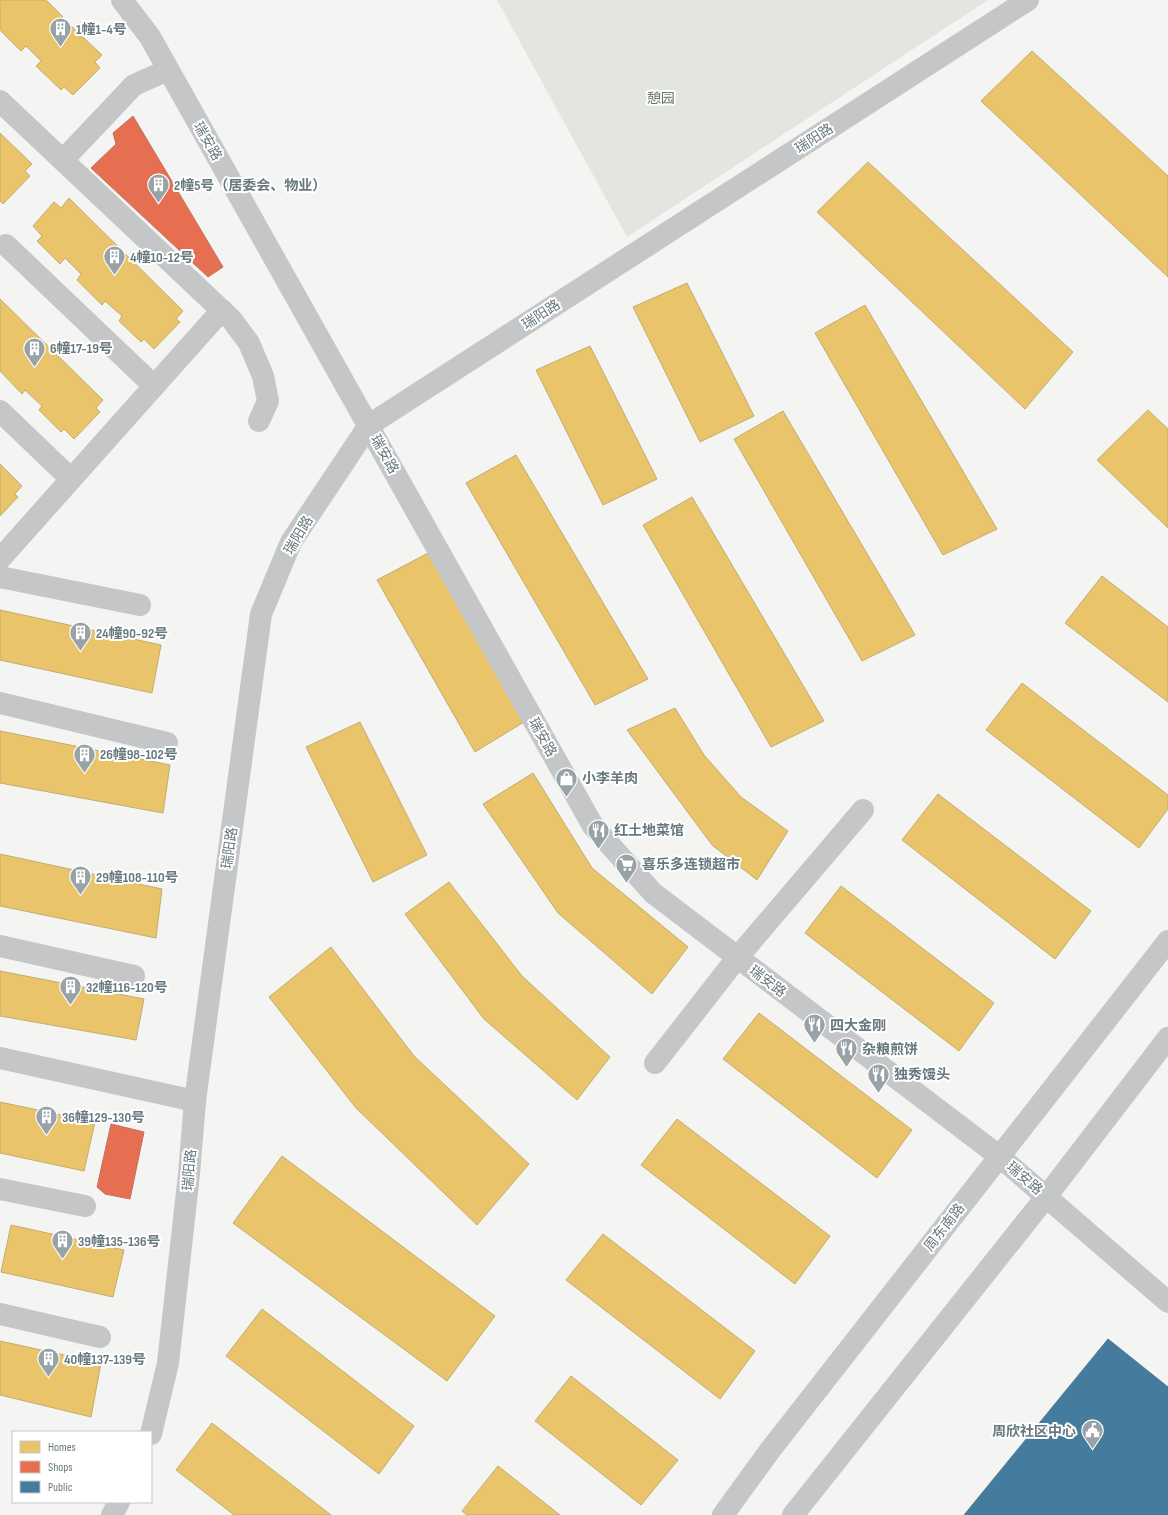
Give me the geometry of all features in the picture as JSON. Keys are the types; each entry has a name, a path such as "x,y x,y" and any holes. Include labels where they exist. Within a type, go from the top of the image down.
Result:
{"street":[{"name":"瑞安路","path":"122,0 150,37 593,826 653,893 999,1156 1168,1302"},
{"name":"瑞阳路","path":"152,1431 168,1363 189,1174 195,1101 261,614 291,542 369,425 1028,0"},
{"path":"63,160 134,85 168,70"},
{"path":"0,101 232,320 249,343 263,376 268,401 259,421"},
{"path":"6,245 154,386"},
{"path":"0,559 222,310"},
{"path":"0,411 71,479"},
{"path":"0,577 140,605"},
{"path":"0,702 167,743"},
{"path":"655,1063 738,958 862,810"},
{"name":"周东南路","path":"722,1515 771,1449 1168,941"},
{"path":"0,946 134,976"},
{"path":"793,1515 1046,1197 1168,1038"},
{"path":"0,1058 195,1101"},
{"path":"0,1189 85,1206"},
{"path":"0,1314 100,1337"},
{"path":"112,1515 118,1503"}],"green space":[{"name":"憩园","path":"497,0 988,0 627,237"}],"building: Homes":[{"name":"1幢1-4号","path":"0,0 46,0 63,17 56,23 61,28 67,22 102,55 95,62 100,68 73,95 64,87 61,90 36,66 41,61 26,46 21,51 0,30"},
{"path":"1032,51 1168,176 1168,277 981,101"},
{"path":"0,133 32,164 25,171 30,176 3,204 0,201"},
{"path":"868,162 1073,352 1025,409 817,212"},
{"name":"4幢10-12号","path":"69,198 183,311 176,319 180,322 154,349 144,339 141,342 119,321 122,316 105,301 102,305 77,280 81,274 65,258 60,264 37,241 42,236 33,226 54,202 61,208"},
{"path":"687,283 754,416 700,442 633,307"},
{"name":"6幢17-19号","path":"0,299 103,400 96,408 100,412 74,439 64,429 61,432 39,410 42,406 25,390 22,394 0,371"},
{"path":"865,305 997,529 943,555 815,333"},
{"path":"590,346 657,479 603,505 536,370"},
{"path":"1148,410 1168,429 1168,528 1097,460"},
{"path":"783,411 915,635 862,661 734,439"},
{"path":"516,455 648,679 595,705 466,483"},
{"path":"0,464 22,486 15,494 18,497 0,516"},
{"path":"692,497 824,721 771,747 643,525"},
{"path":"428,553 524,722 475,752 377,580"},
{"path":"1102,576 1168,627 1168,702 1065,623"},
{"name":"24幢90-92号","path":"0,610 161,645 152,693 0,660"},
{"path":"1022,683 1168,795 1168,809 1139,848 986,730"},
{"path":"675,708 704,755 741,797 788,831 757,880 712,845 627,730"},
{"path":"360,722 427,855 373,882 306,747"},
{"name":"26幢98-102号","path":"0,731 170,765 163,813 0,783"},
{"path":"533,773 592,868 688,947 652,994 558,913 483,804"},
{"path":"938,794 1091,911 1055,959 902,840"},
{"name":"29幢108-110号","path":"0,854 162,889 156,938 0,906"},
{"path":"449,882 522,976 610,1057 577,1100 484,1019 405,914"},
{"path":"841,886 994,1003 959,1051 805,933"},
{"path":"331,947 414,1056 529,1164 477,1225 356,1108 269,997"},
{"name":"32幢116-120号","path":"0,971 144,999 136,1040 0,1016"},
{"path":"759,1013 912,1130 877,1178 723,1059"},
{"name":"36幢129-130号","path":"0,1102 95,1122 84,1171 0,1153"},
{"path":"677,1119 830,1236 795,1284 641,1165"},
{"path":"282,1156 495,1316 447,1381 233,1223"},
{"name":"39幢135-136号","path":"11,1225 124,1250 113,1297 1,1272"},
{"path":"603,1234 755,1351 720,1399 566,1280"},
{"path":"262,1309 414,1426 379,1474 226,1356"},
{"name":"40幢137-139号","path":"0,1341 101,1363 91,1417 0,1395"},
{"path":"571,1376 678,1460 641,1505 535,1421"},
{"path":"212,1423 331,1515 234,1515 176,1470"},
{"path":"498,1466 560,1515 467,1515 462,1511"}],"building: Shops":[{"name":"2幢5号（居委会、物业）","path":"133,116 223,267 208,277 91,168 116,144 113,133"},
{"path":"111,1124 144,1132 130,1199 105,1194 97,1187"}],"building: Public":[{"name":"周欣社区中心","path":"1108,1339 1168,1387 1168,1515 964,1515"}],"place":[{"name":"1幢1-4号","path":"61,48"},
{"name":"2幢5号（居委会、物业）","path":"158,204"},
{"name":"4幢10-12号","path":"114,276"},
{"name":"6幢17-19号","path":"35,368"},
{"name":"24幢90-92号","path":"80,652"},
{"name":"26幢98-102号","path":"85,774"},
{"name":"小李羊肉","path":"566,798"},
{"name":"红土地菜馆","path":"599,850"},
{"name":"喜乐多连锁超市","path":"626,884"},
{"name":"29幢108-110号","path":"81,896"},
{"name":"32幢116-120号","path":"71,1006"},
{"name":"四大金刚","path":"815,1044"},
{"name":"杂粮煎饼","path":"846,1068"},
{"name":"独秀馒头","path":"879,1094"},
{"name":"36幢129-130号","path":"46,1136"},
{"name":"39幢135-136号","path":"62,1260"},
{"name":"40幢137-139号","path":"49,1378"},
{"name":"周欣社区中心","path":"1092,1450"}]}
